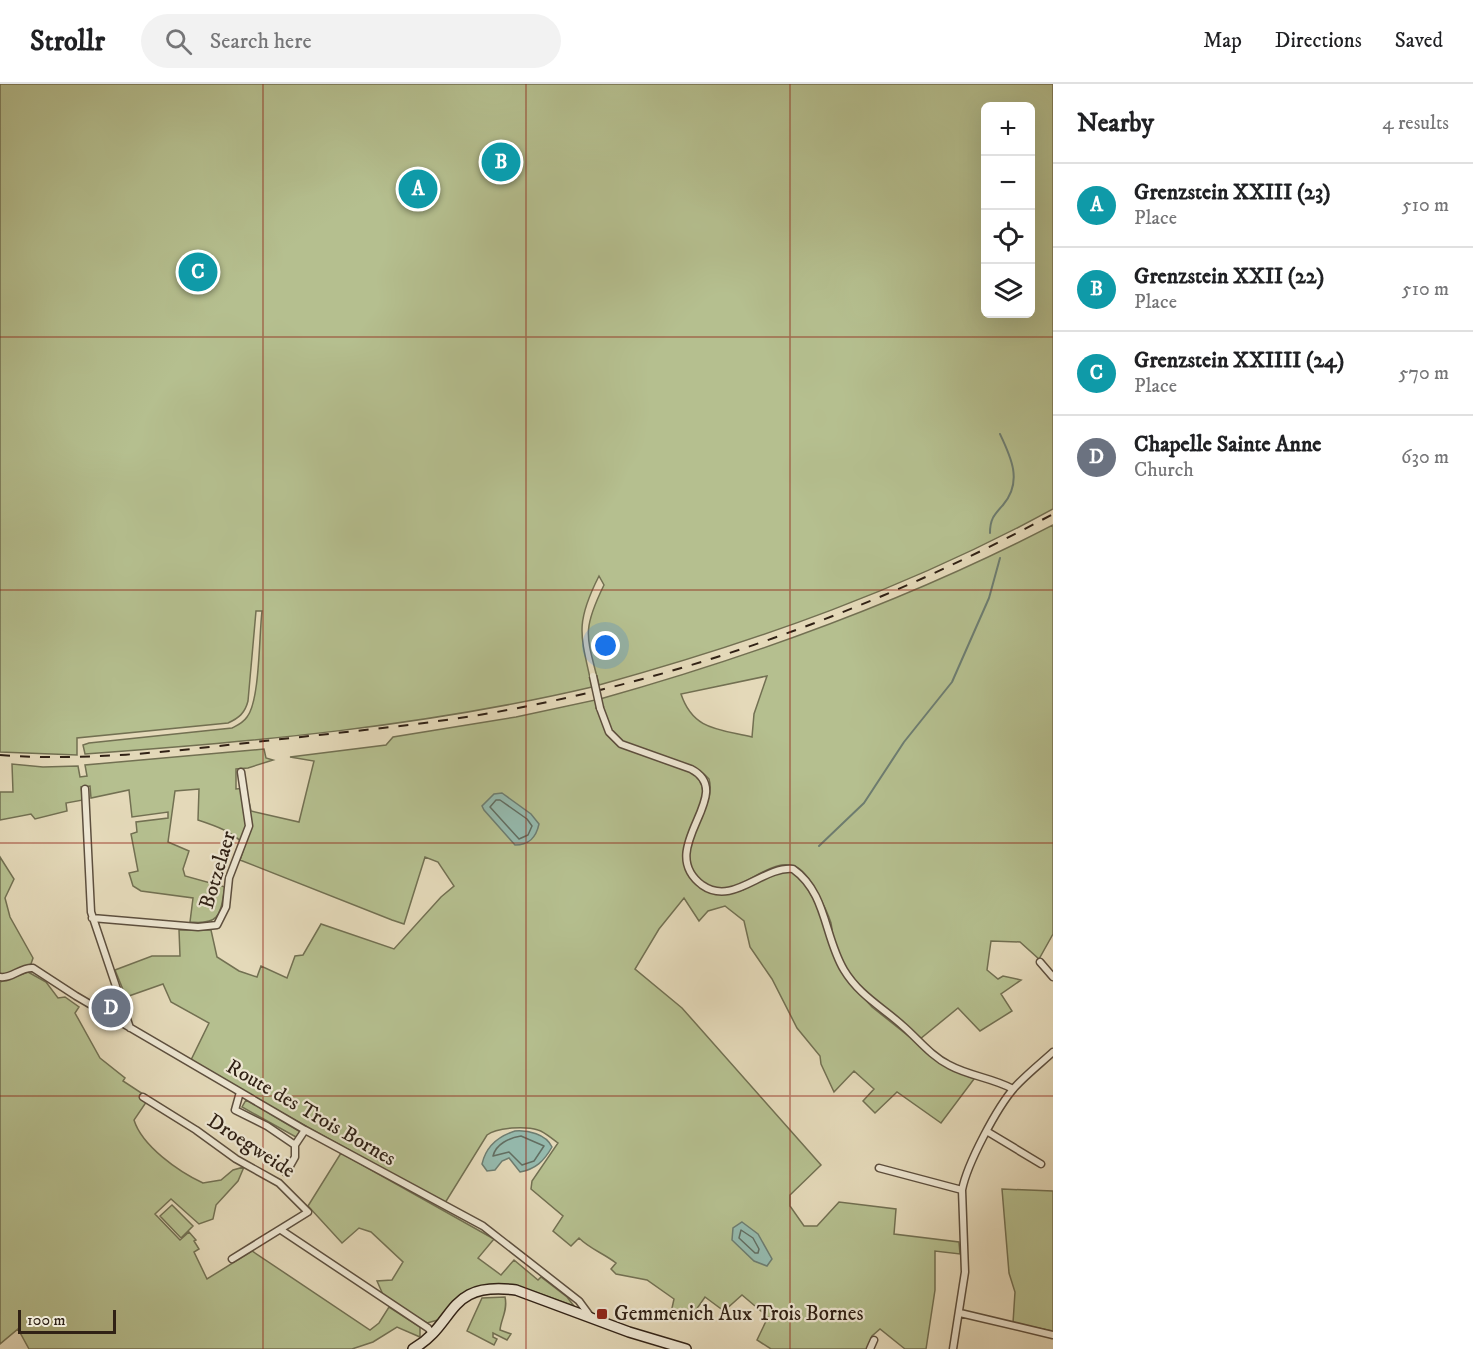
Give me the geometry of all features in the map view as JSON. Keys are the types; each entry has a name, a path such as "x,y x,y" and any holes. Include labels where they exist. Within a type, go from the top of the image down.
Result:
{"main road":[{"path":"412,1349 432,1333 461,1298 485,1290 516,1290 686,1349"}],"street":[{"path":"593,676 600,708 609,732 621,744 691,769 699,774 707,784 707,795 686,855 690,872 703,885 713,890 732,891 770,872 793,868 803,878 824,912 834,949 843,969 869,1001 901,1024 947,1064 1013,1089"},
{"name":"Botzelaer","path":"92,918 198,927 217,926 226,907 229,878 249,826 241,772"},
{"path":"85,789 92,918 130,1028"},
{"path":"1040,962 1053,977"},
{"name":"Route des Trois Bornes","path":"0,977 7,978 25,968 33,968 130,1028 306,1130 483,1226 579,1301 592,1318"},
{"path":"953,1349 965,1272 962,1190 970,1161 1013,1089 1053,1052"},
{"path":"240,1092 235,1110 238,1114 267,1126 295,1145"},
{"name":"Droegweide","path":"143,1097 196,1130 236,1160 288,1189 308,1212 232,1259"},
{"path":"286,1173 295,1157 295,1145 306,1130"},
{"path":"988,1132 1041,1164"},
{"path":"879,1168 962,1190"},
{"path":"281,1230 432,1333"},
{"path":"960,1313 1053,1335"},
{"path":"870,1349 874,1340"}],"green space":[{"path":"0,84 1053,84 1053,509 943,564 888,588 774,631 599,685 588,634 592,614 604,585 599,576 586,607 582,631 592,687 467,712 340,731 85,754 83,745 89,743 232,728 242,722 251,709 257,683 262,611 256,611 248,701 238,717 228,723 77,738 77,755 0,752"},
{"path":"1053,525 1053,934 1039,959 1020,942 991,941 987,970 998,979 1003,976 1021,980 1001,994 1012,1011 980,1031 958,1008 920,1039 873,999 843,964 835,947 831,923 822,902 813,885 798,868 785,865 772,868 732,887 718,889 705,884 692,870 688,859 688,848 707,802 710,790 709,779 686,764 629,746 618,739 610,730 600,699 717,664 831,624 943,578","holes":["767,676 754,714 752,737 718,729 708,726 692,715 681,694"]},
{"path":"595,700 613,740 694,773 702,779 705,792 685,852 684,862 689,872 712,892 719,894 743,890 773,874 791,870 800,876 822,913 852,985 872,1007 945,1065 974,1079 941,1123 897,1092 875,1113 863,1101 874,1089 854,1071 834,1092 821,1064 820,1056 797,1028 772,979 750,947 744,921 725,906 708,911 699,921 684,898 659,929 635,969 682,1008 821,1165 790,1195 790,1206 804,1226 817,1226 839,1202 896,1209 894,1234 959,1242 960,1254 935,1251 935,1290 926,1349 905,1349 880,1329 872,1336 867,1349 771,1349 757,1340 768,1317 742,1295 724,1311 705,1297 691,1317 672,1308 674,1299 647,1280 616,1274 611,1269 616,1263 579,1238 571,1246 553,1231 563,1216 531,1189 532,1181 558,1143 538,1130 512,1128 497,1130 487,1135 445,1203 191,1060 209,1023 171,1002 163,984 126,997 115,970 152,956 180,956 179,930 211,930 217,957 239,971 257,977 261,966 287,978 295,956 303,955 321,924 394,949 441,897 454,886 438,862 425,857 404,924 240,860 245,845 240,840 217,827 198,820 199,789 175,791 168,842 189,851 183,869 185,876 225,887 217,916 208,922 190,922 193,898 141,891 133,886 129,873 138,871 131,834 137,832 136,822 168,818 168,812 132,817 129,790 91,798 90,786 81,787 83,800 66,803 67,811 35,819 31,814 0,820 0,792 13,792 12,764 43,767 78,766 80,777 87,776 85,765 264,749 266,758 273,760 248,768 236,769 236,789 246,788 251,811 299,822 314,761 290,757 386,745 393,737 516,717"},
{"path":"0,857 14,879 5,898 10,917 33,958 31,964 4,976 0,974"},
{"path":"28,972 46,982 58,998 65,997 79,1007 75,1013 100,1058 125,1078 123,1081 149,1098 134,1120 138,1130 162,1157 203,1183 221,1180 233,1170 244,1167 238,1181 216,1205 213,1219 199,1224 171,1199 155,1214 180,1240 189,1232 196,1240 194,1241 199,1249 194,1252 207,1279 252,1251 370,1330 379,1323 389,1307 420,1327 420,1337 397,1327 373,1342 352,1349 29,1349 18,1329 0,1344 0,982"},
{"path":"246,1100 299,1131 299,1135 296,1137 242,1107"},
{"path":"341,1153 494,1239 478,1258 501,1275 514,1260 538,1280 541,1277 567,1297 574,1306 535,1292 498,1284 461,1294 438,1320 427,1323 384,1297 377,1281 392,1280 403,1262 371,1232 359,1228 342,1243 308,1206"},
{"path":"1002,1189 1053,1191 1053,1331 1013,1323 1015,1292 1009,1273"},
{"path":"172,1205 193,1226 181,1238 160,1216"},
{"path":"505,1297 505,1310 500,1330 511,1334 507,1340 493,1333 493,1337 497,1339 494,1345 467,1331 482,1298"}],"water":[{"path":"502,793 531,814 539,824 534,837 528,842 515,845 484,810 482,806 494,794"},
{"path":"515,1131 536,1134 546,1139 552,1147 539,1164 526,1171 520,1172 509,1158 502,1161 495,1170 487,1171 482,1164 490,1147 499,1139"},
{"path":"742,1222 758,1234 772,1259 767,1266 754,1261 732,1240 733,1228"}],"waterway":[{"path":"990,533 992,521 1009,496 1014,478 1011,461 1000,434"},
{"path":"819,846 864,803 904,742 952,682 989,598 1000,558"},
{"path":"111,993 119,1015"}],"railway":[{"path":"0,755 103,756 205,748 453,719 583,694 653,676 790,632 924,578 1053,514"}],"place":[{"name":"Grenzstein XXII (22)","path":"501,162"},
{"name":"Grenzstein XXIII (23)","path":"418,189"},
{"name":"Grenzstein XXIIII (24)","path":"198,272"},
{"name":"Chapelle Sainte Anne","path":"111,1008"},
{"name":"Gemmenich Aux Trois Bornes","path":"602,1314"}]}
